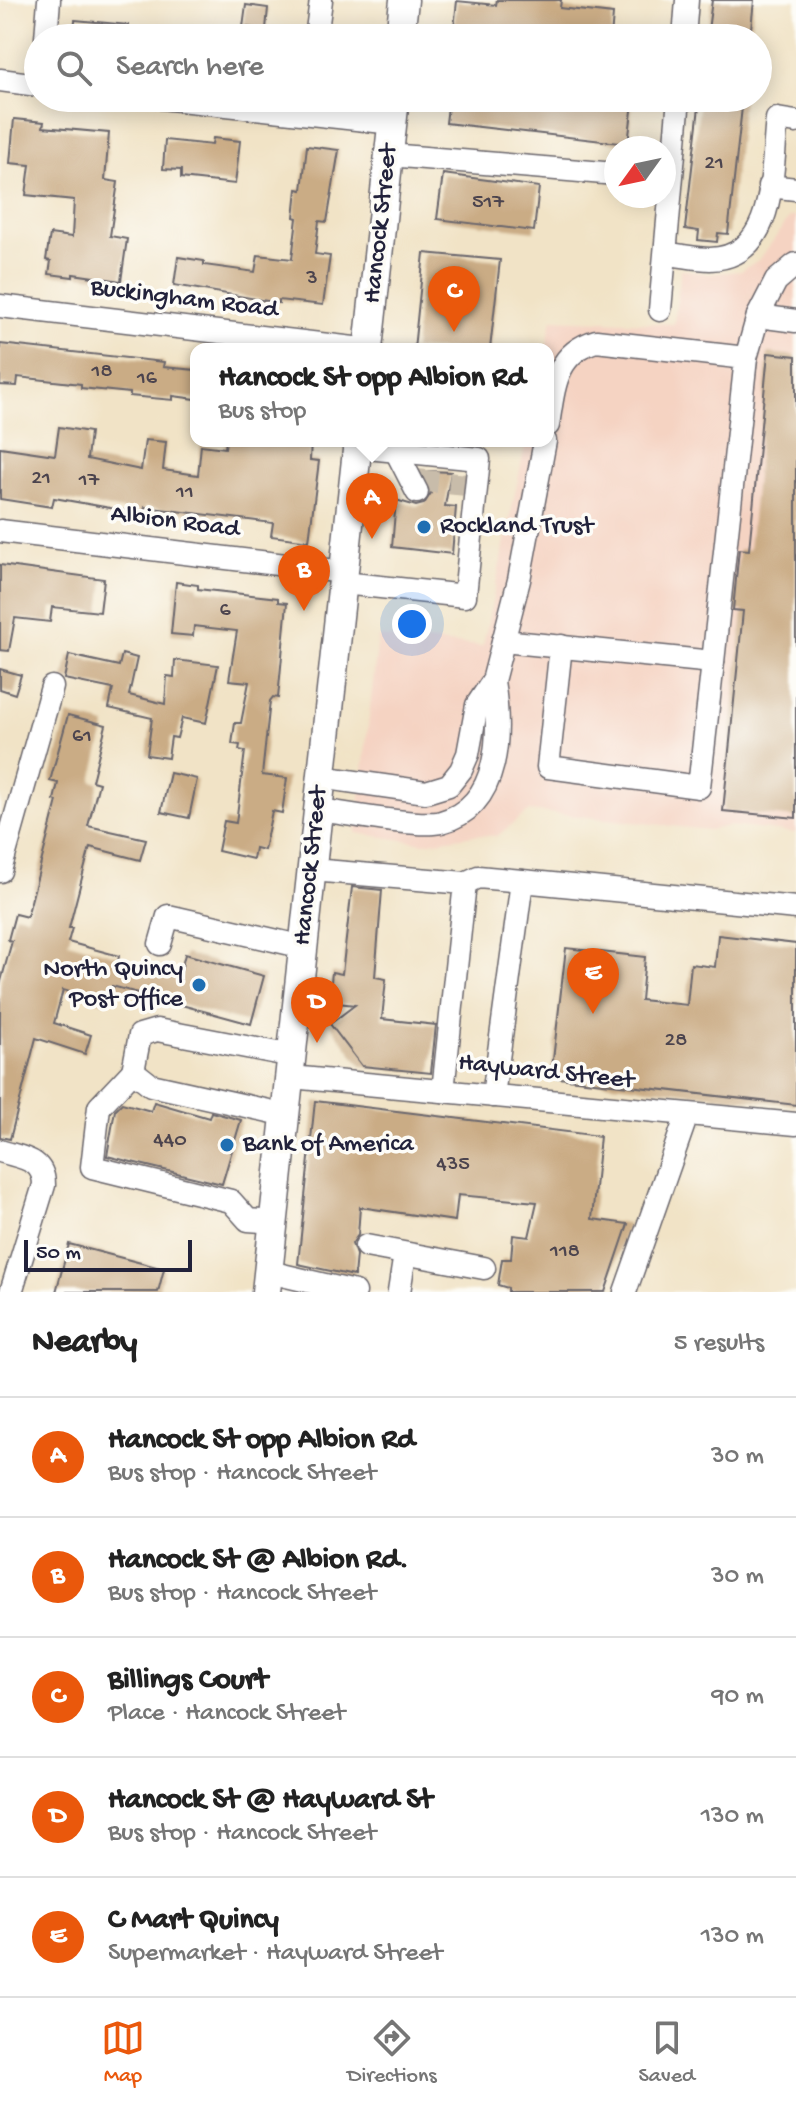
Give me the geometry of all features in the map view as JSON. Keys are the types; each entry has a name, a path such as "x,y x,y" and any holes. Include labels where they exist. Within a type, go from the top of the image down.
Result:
{"main road":[{"path":"401,24 404,0"},
{"name":"Hancock Street","path":"366,343 394,112"},
{"name":"Hancock Street","path":"268,1282 357,447"}],"street":[{"path":"47,24 49,0"},
{"path":"318,24 321,0"},
{"path":"685,24 687,0"},
{"path":"0,80 24,83"},
{"path":"674,136 677,112"},
{"path":"667,254 712,259 744,250 759,231 767,208 777,119 796,122"},
{"path":"389,155 604,173"},
{"path":"769,186 796,189"},
{"path":"660,310 667,254 668,208"},
{"path":"561,646 548,767 699,787 746,358 758,316 776,281 796,264"},
{"name":"Buckingham Road","path":"0,306 314,343"},
{"path":"758,316 796,321"},
{"path":"554,386 562,363 579,346 596,341 746,358"},
{"path":"374,447 479,459 460,595"},
{"path":"320,777 426,792 449,785 461,770 468,754 477,705 493,681 531,526 544,447"},
{"path":"396,451 416,486"},
{"path":"460,595 467,485"},
{"name":"Albion Road","path":"0,531 460,595"},
{"path":"503,641 713,662"},
{"path":"319,810 418,823 439,823 458,815 476,801 491,774 499,715 493,681"},
{"path":"0,871 52,687"},
{"path":"312,870 465,883 478,877 796,908"},
{"path":"493,1096 522,881"},
{"path":"443,1091 465,883"},
{"path":"160,944 168,916 304,947"},
{"name":"Hayward Street","path":"133,1071 140,1035 157,1030 292,1066 443,1091 796,1124"},
{"path":"275,1222 248,1220 231,1201 92,1167 99,1107 133,1071 151,1085 287,1115"},
{"path":"625,1292 687,1115"},
{"path":"0,1151 39,1164 44,1173 44,1185 11,1292"},
{"path":"366,1246 484,1268"},
{"path":"399,1292 405,1254"},
{"path":"268,1282 355,1292"}],"shaded area":[{"path":"790,217 796,217 796,833 730,826 709,830 529,811 497,836 474,835 424,843 356,833 378,637 483,646 525,447 554,447 554,343 547,343 552,319 674,324 681,269 708,274 741,271 760,259"}],"building":[{"path":"497,0 561,0 560,8 613,14 612,24 454,24 457,1 496,5"},
{"path":"712,0 754,0 751,24 709,24"},
{"path":"246,5 268,8 266,24 243,24"},
{"path":"75,20 117,24 75,24"},
{"path":"447,112 632,112 629,136 604,136 604,141 446,123"},
{"path":"698,112 741,112 728,234 718,233 717,242 698,240 699,231 685,229"},
{"path":"14,119 44,122 43,127 109,133 105,180 118,182 110,236 127,239 121,281 49,274 51,261 46,260 50,234 72,237 74,200 26,195 30,165 10,163"},
{"path":"213,138 240,141 235,184 181,178 181,170 163,169 165,140 212,145"},
{"path":"307,146 339,150 327,222 319,221 315,254 330,256 323,305 279,300 279,303 174,285 178,257 204,261 204,265 255,272 258,255 292,259 297,189 302,190"},
{"path":"443,174 539,187 534,231 437,219"},
{"path":"424,253 500,260 491,343 415,343"},
{"path":"0,344 164,362 163,367 190,369 190,398 173,396 173,400 18,377 17,386 0,385"},
{"path":"768,353 796,356 796,818 723,811 743,611 733,610 739,549 749,550"},
{"path":"59,427 90,432 87,459 141,470 145,440 166,442 163,470 198,475 201,447 311,447 310,460 319,461 309,541 271,536 273,523 145,507 144,514 54,498 52,507 0,499 0,447 55,455"},
{"name":"Rockland Trust","path":"428,471 451,472 445,506 456,507 452,554 392,547 396,500 416,506 424,504 431,493"},
{"path":"0,565 104,579 100,612 52,607 50,622 15,618 9,651 0,650"},
{"path":"176,582 198,585 198,589 278,598 278,602 287,603 278,698 273,697 270,701 262,775 287,778 282,813 272,811 264,850 255,848 253,859 218,851 224,821 236,823 245,751 239,750 240,745 232,744 235,723 241,723 249,682 229,680 237,631 194,626 193,636 171,634"},
{"path":"122,654 137,658 129,695 165,704 167,676 174,677 175,660 218,665 206,723 182,718 177,738 171,737 168,758 147,755 152,718 109,708 113,689 64,679 69,655 119,666"},
{"path":"0,669 21,675 15,694 0,689"},
{"path":"68,715 106,725 92,781 99,783 88,826 146,839 140,860 90,847 68,942 119,956 118,962 179,978 185,954 264,976 251,1024 112,986 107,1003 63,990 54,1023 91,1035 85,1054 36,1038 10,1139 0,1137 0,985 12,941 8,940 15,914 27,917 57,801 54,800 58,783 50,781"},
{"path":"170,773 197,779 189,818 161,812"},
{"path":"352,887 382,890 375,977 386,979 382,1019 436,1025 431,1073 362,1066 330,1024 355,1005 329,1002 332,972 342,974"},
{"path":"718,935 796,944 796,1105 551,1077 566,948 645,957 641,1000 687,1005 691,964 715,967"},
{"path":"315,1101 600,1136 592,1219 628,1224 605,1292 508,1292 508,1288 498,1285 502,1259 511,1259 513,1235 529,1237 537,1202 458,1195 455,1221 360,1207 358,1235 352,1244 356,1255 354,1276 298,1264"},
{"path":"154,1102 209,1118 211,1112 241,1120 222,1184 107,1156 115,1110 122,1103 151,1111"},
{"path":"69,1244 164,1269 158,1292 56,1292"}],"tunnel":[{"path":"416,480 467,485"}],"place":[{"name":"Billings Court","path":"454,332"},
{"name":"Rockland Trust","path":"424,527"},
{"name":"Hancock St opp Albion Rd","path":"372,539"},
{"name":"Hancock St @ Albion Rd.","path":"304,611"},
{"name":"North Quincy Post Office","path":"199,985"},
{"name":"C Mart Quincy","path":"593,1014"},
{"name":"Hancock St @ Hayward St","path":"317,1043"},
{"name":"Bank of America","path":"227,1145"}]}
